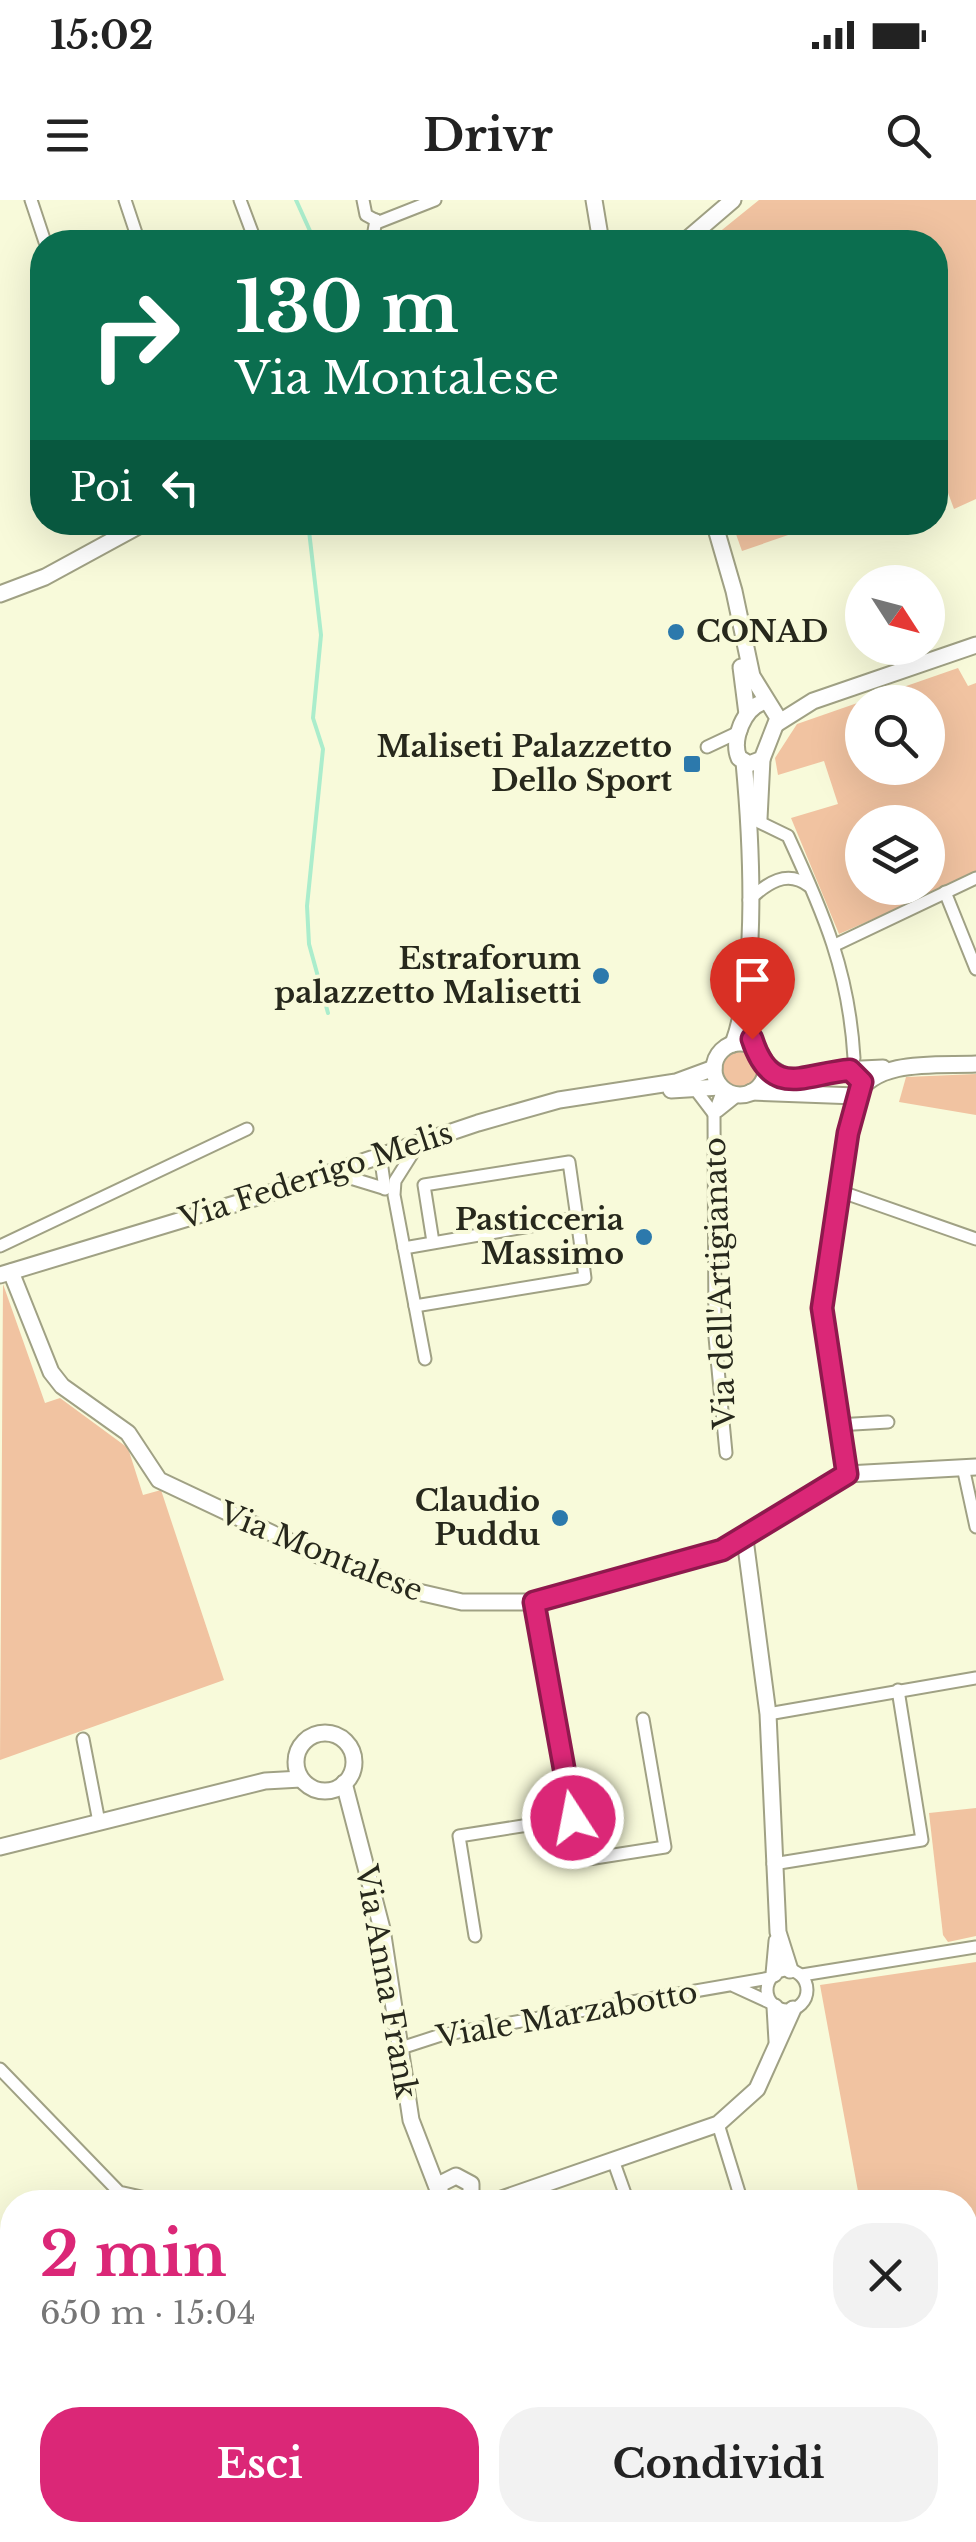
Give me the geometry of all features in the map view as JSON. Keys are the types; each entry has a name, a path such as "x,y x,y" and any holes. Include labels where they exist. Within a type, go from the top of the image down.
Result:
{"street":[{"path":"31,200 42,230"},
{"path":"125,200 135,230"},
{"path":"240,200 251,230"},
{"path":"364,200 372,230"},
{"path":"371,218 434,200"},
{"path":"594,200 600,230"},
{"path":"699,230 733,200"},
{"path":"599,218 608,230"},
{"path":"697,230 701,228"},
{"path":"0,594 45,577 122,535"},
{"path":"708,535 725,592 747,714 741,731 740,758 752,852"},
{"path":"718,535 734,590 749,668 778,723"},
{"path":"733,1044 745,967 762,759 778,723 814,700 976,645"},
{"path":"747,714 768,703 814,700"},
{"path":"741,731 707,747 740,758 762,759"},
{"path":"759,822 788,836 834,944 851,1000 852,1064 859,1077 822,1308 847,1474"},
{"path":"749,900 775,880 786,878 802,881 812,889"},
{"path":"976,878 945,892 976,969"},
{"path":"834,944 917,905"},
{"path":"745,967 748,1026 765,1064 763,1080 733,1091 714,1068 720,1053 733,1044 755,1048"},
{"name":"Via Federigo Melis","path":"765,1064 794,1082 852,1064 910,1068 976,1064"},
{"name":"Via Federigo Melis","path":"4,1270 559,1100 676,1082 714,1068"},
{"name":"Via Federigo Melis","path":"622,1089 854,1094 874,1076 910,1068"},
{"name":"Via dell'Artigianato","path":"695,1089 714,1114 715,1337 726,1453"},
{"name":"Via dell'Artigianato","path":"714,1114 733,1091"},
{"path":"0,1246 248,1130"},
{"path":"388,1191 420,1141"},
{"path":"380,1154 396,1181"},
{"path":"380,1154 404,1248 425,1360"},
{"path":"415,1306 585,1278 568,1162 424,1185 434,1242"},
{"path":"329,1172 388,1191"},
{"path":"838,1190 976,1238"},
{"path":"404,1248 577,1218"},
{"name":"Via Montalese","path":"4,1270 51,1372 62,1386 128,1434 160,1480 287,1542 414,1592 462,1602 534,1602 698,1559 746,1539 847,1474 970,1467"},
{"path":"837,1425 888,1422"},
{"path":"970,1467 976,1527"},
{"path":"525,2190 718,2124 757,2089 794,2010 806,1999 789,1977 778,1932 768,1714 746,1539"},
{"path":"534,1602 582,1860 665,1847 644,1719"},
{"path":"768,1714 976,1678"},
{"path":"774,1864 922,1840 898,1690"},
{"path":"264,1781 296,1761 310,1736 338,1735 354,1758 344,1784 327,1791"},
{"path":"83,1738 99,1822"},
{"path":"296,1761 301,1779"},
{"path":"0,1847 264,1781 301,1779 327,1791 350,1813"},
{"name":"Via Anna Frank","path":"344,1784 374,1894 411,2120 436,2190"},
{"path":"476,1936 459,1836 573,1818"},
{"name":"Viale Marzabotto","path":"401,2048 442,2035 976,1947"},
{"path":"776,2050 773,2005 766,1988 789,1977"},
{"name":"Viale Marzabotto","path":"734,1986 773,2005 794,2010"},
{"path":"0,2069 116,2190"},
{"path":"718,2124 738,2190"},
{"path":"424,2149 463,2180 467,2190"},
{"path":"613,2160 624,2190"},
{"path":"441,2190 444,2180 463,2180 494,2190"}],"shaded area":[{"path":"759,200 976,200 976,499 954,509 948,493 948,230 722,230"},
{"path":"736,535 788,535 742,551"},
{"path":"958,668 968,686 976,683 976,874 945,888 945,805 845,805 845,905 905,905 839,934 791,818 838,804 824,761 778,775 775,758 797,724 845,707 845,785 945,785 945,685 909,685"},
{"path":"739,1052 752,1058 758,1071 752,1084 739,1090 726,1084 720,1071 726,1058"},
{"path":"976,1074 976,1115 899,1102 906,1077"},
{"path":"3,1284 45,1403 60,1398 128,1448 143,1495 161,1490 224,1680 0,1760"},
{"path":"976,1808 976,1936 948,1942 943,1935 929,1813"},
{"path":"976,1962 976,2190 858,2190 820,1985"}],"waterway":[{"path":"296,200 310,230"},
{"path":"309,535 321,635 313,718 323,749 307,906 309,944 328,1013"}],"place":[{"name":"CONAD","path":"676,632"},
{"name":"Maliseti Palazzetto Dello Sport","path":"692,764"},
{"name":"Estraforum palazzetto Malisetti","path":"601,976"},
{"name":"Pasticceria Massimo","path":"644,1237"},
{"name":"Claudio Puddu","path":"560,1518"}],"route":[{"path":"573,1818 534,1602 583,1592 722,1550 746,1539 847,1474 822,1308 848,1133 862,1082 850,1070 804,1081 785,1080 765,1064 752,1039"}]}
